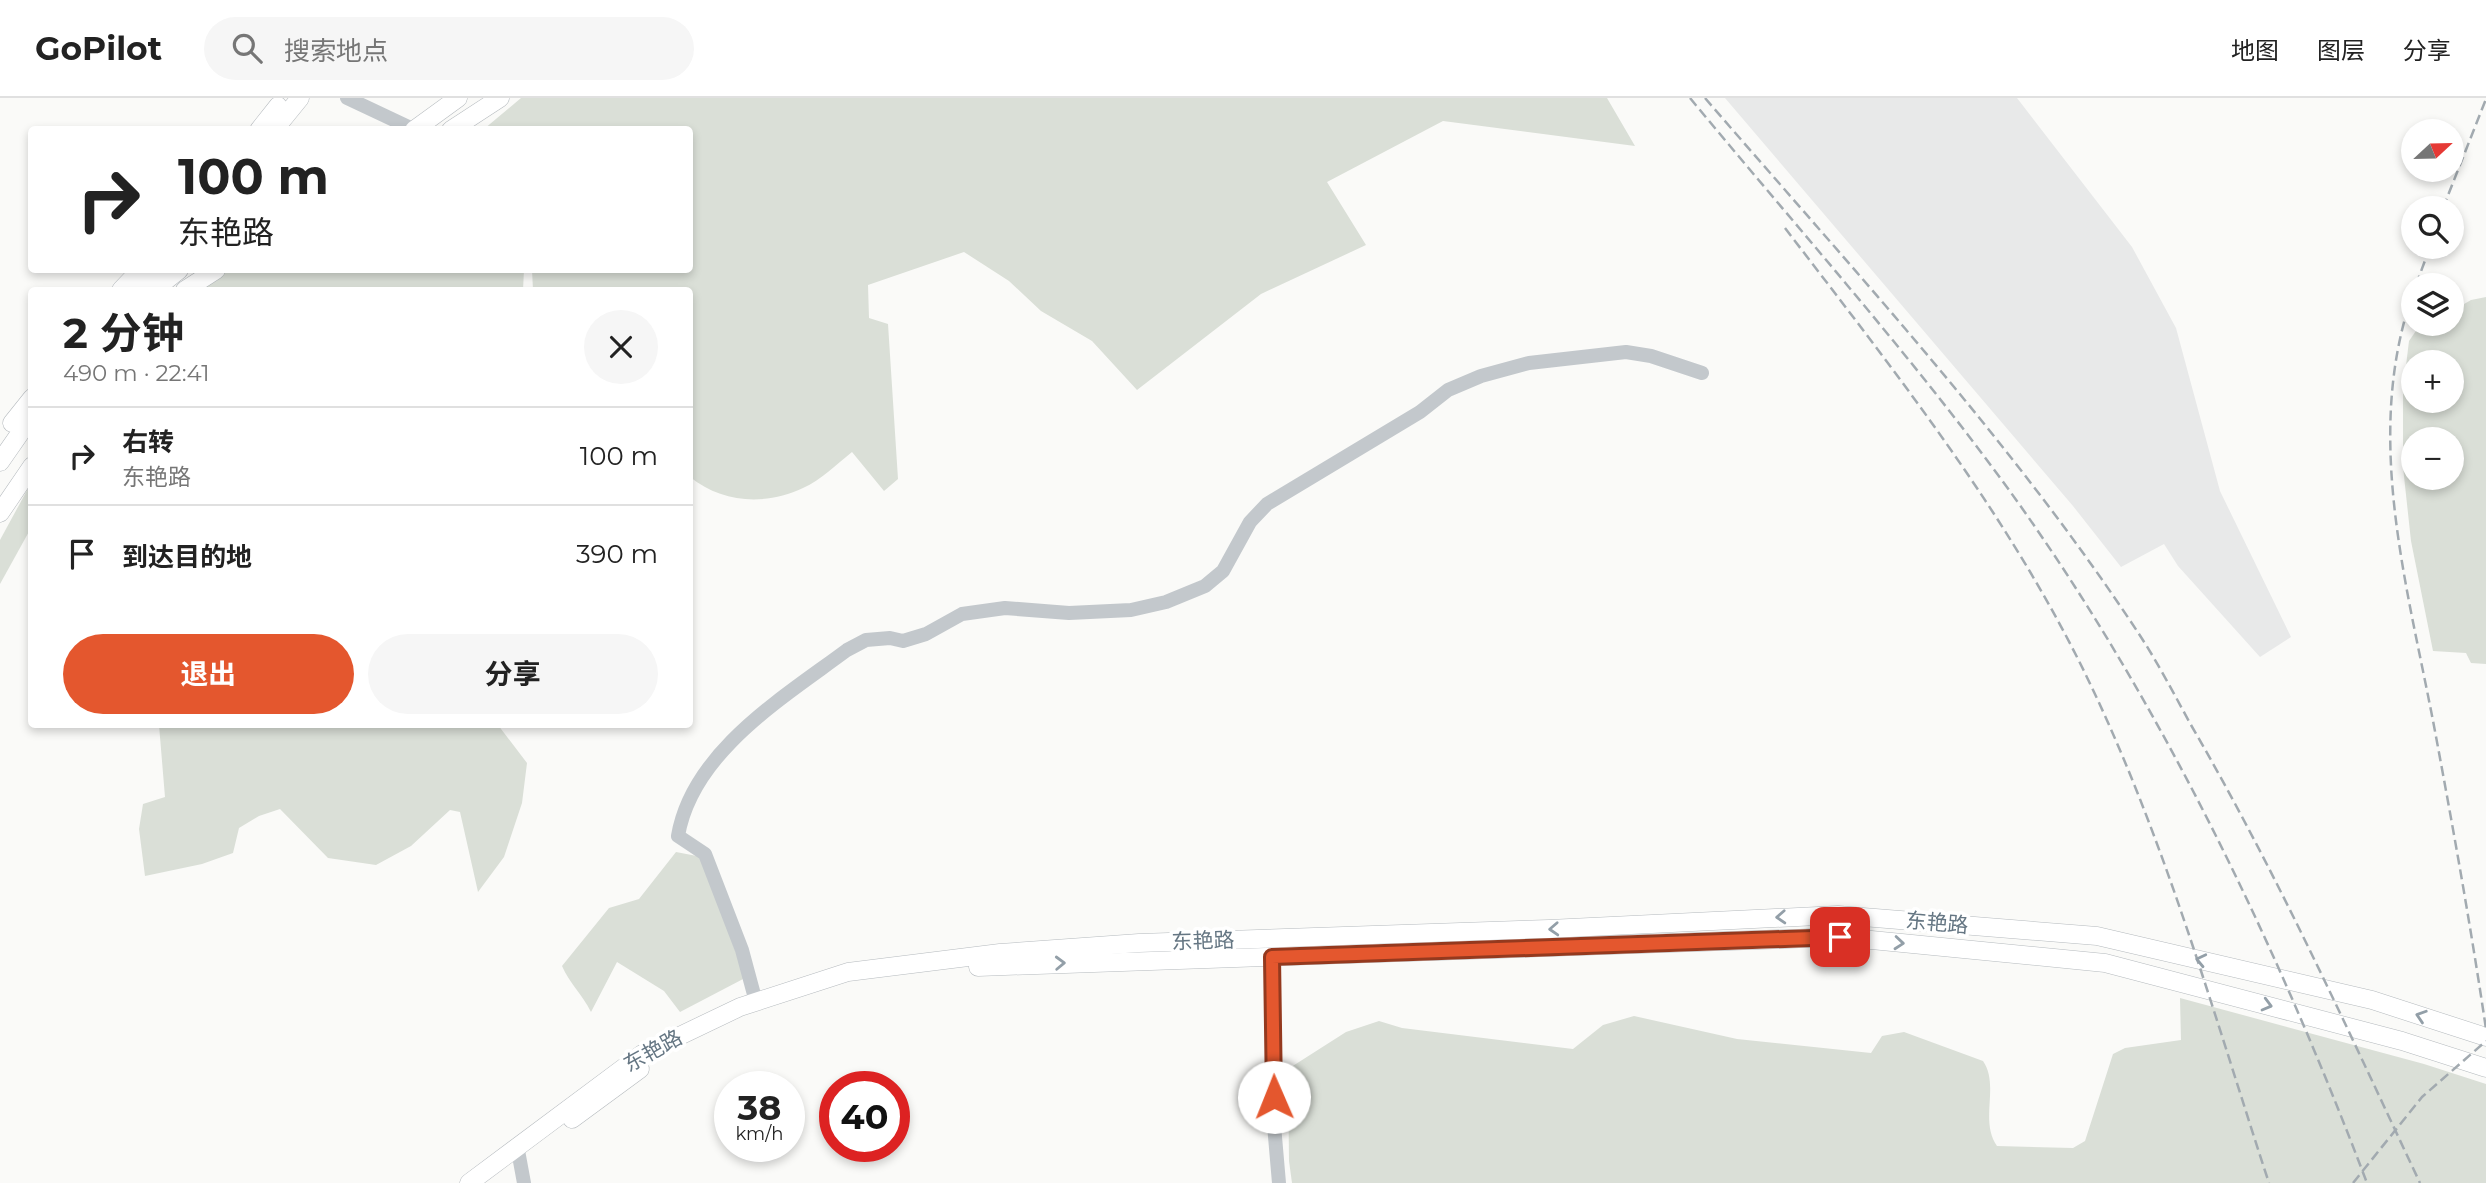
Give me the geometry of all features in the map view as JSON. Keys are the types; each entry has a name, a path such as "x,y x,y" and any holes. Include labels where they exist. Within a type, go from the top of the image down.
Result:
{"main road":[{"path":"262,126 285,98"},
{"path":"277,126 300,98"},
{"path":"423,126 458,98"},
{"path":"458,126 500,98"},
{"path":"124,287 137,273"},
{"path":"139,287 152,273"},
{"path":"158,287 175,273"},
{"path":"190,287 211,273"},
{"path":"0,441 28,403"},
{"path":"0,462 28,422"},
{"path":"0,471 28,435"},
{"path":"0,513 28,472"},
{"name":"东艳路","path":"485,1183 518,1152 642,1054 756,1002 848,972 1000,953 1139,943 1850,916 2097,936 2372,1000 2486,1037"},
{"name":"东艳路","path":"469,1183 647,1063 743,1017 854,980 996,965 1840,937 2105,963 2389,1038 2486,1068"}],"street":[{"path":"346,98 415,126"},
{"path":"370,98 417,126"},
{"path":"756,1002 742,950 705,854 678,836 680,824 701,781 737,733 847,650 866,640 890,638 903,641 926,634 962,614 1005,608 1069,613 1131,610 1166,602 1205,586 1223,570 1250,522 1267,504 1420,412 1448,390 1481,376 1529,363 1626,352 1651,356 1702,373"},
{"path":"1273,939 1274,1125 1279,1183"},
{"path":"518,1152 524,1183"}],"shaded area":[{"path":"521,98 1607,98 1635,146 1443,121 1327,182 1366,245 1261,294 1137,390 1092,341 1041,311 1009,281 964,252 868,285 869,318 888,324 898,479 884,491 852,452 810,485 774,498 744,499 716,492 693,479 693,287 533,287 532,273 693,273 693,126 488,126"},
{"path":"1725,98 2017,98 2132,247 2176,328 2220,491 2291,637 2260,657 2178,566 2164,544 2121,567 2073,506"},
{"path":"219,273 524,273 523,287 197,287"},
{"path":"2486,297 2486,664 2471,663 2466,653 2433,651 2411,541 2405,490 2464,490 2464,427 2403,427 2403,413 2464,413 2464,350 2408,350 2412,336 2464,336 2464,304"},
{"path":"28,489 28,533 0,584 0,540"},
{"path":"159,728 500,728 527,763 522,803 504,857 478,892 460,812 450,810 411,846 376,865 328,858 280,809 259,816 239,828 233,853 202,864 145,876 139,829 143,804 165,797"},
{"path":"676,852 702,857 745,978 680,1012 664,991 617,962 591,1012 562,966 609,908 639,899"},
{"path":"2180,998 2424,1064 2486,1084 2486,1183 1292,1183 1289,1161 1288,1069 1346,1032 1379,1021 1402,1028 1573,1049 1603,1025 1634,1016 1737,1039 1871,1053 1882,1036 1904,1032 1983,1061 1990,1081 1990,1125 1997,1146 2073,1148 2085,1141 2113,1054 2125,1048 2181,1040"}],"railway":[{"path":"1690,98 1964,430 2057,560 2110,643 2160,730 2251,909 2293,1000 2367,1183"},
{"path":"1705,98 1875,293 1985,425 2039,493 2139,634 2253,837 2420,1183"},
{"path":"2448,196 2486,99"},
{"path":"1785,228 1905,386 1980,493 2016,548 2080,663 2136,789 2161,854 2269,1183"},
{"path":"2420,273 2426,259"},
{"path":"2401,336 2391,401 2395,510 2402,564 2455,840 2486,1029"},
{"path":"2353,1183 2422,1097 2486,1041"}],"route":[{"path":"1274,1097 1272,957 1840,937"}]}
